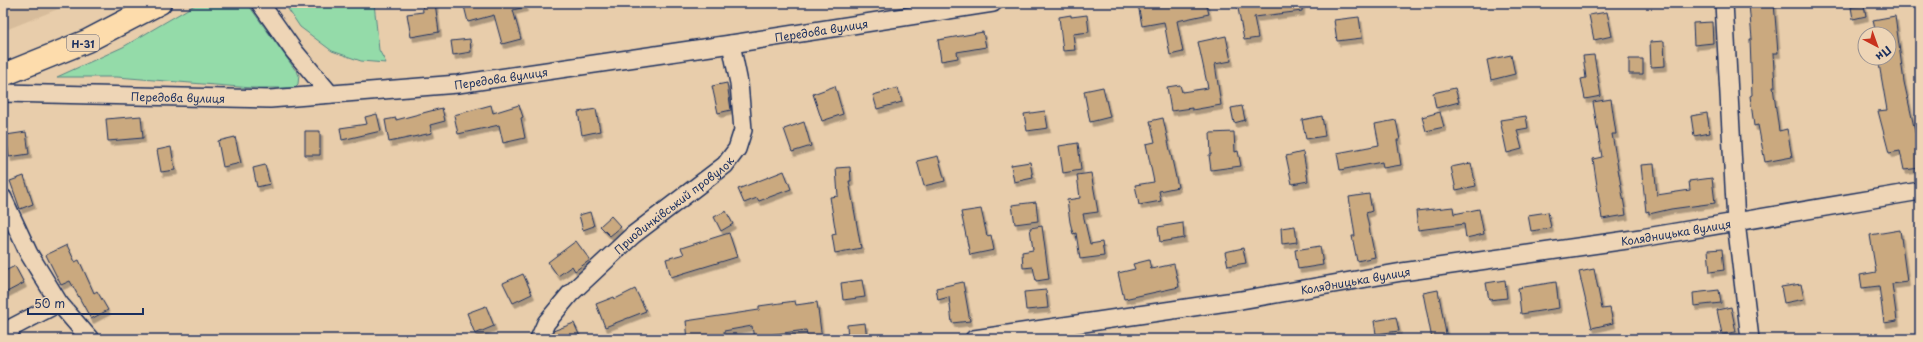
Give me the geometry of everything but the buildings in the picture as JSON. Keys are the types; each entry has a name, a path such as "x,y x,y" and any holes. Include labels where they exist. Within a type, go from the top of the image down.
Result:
{"main road":[{"name":"Н-31","path":"3,75 87,41 160,3"}],"street":[{"path":"260,3 294,51 330,94"},
{"name":"Передова вулиця","path":"3,93 270,99 458,84 731,44 994,3"},
{"name":"Колядницька вулиця","path":"1724,3 1736,222 1750,339"},
{"name":"Приодинківський провулок","path":"539,339 546,323 570,294 633,235 725,165 738,149 743,130 739,83 731,44"},
{"name":"Колядницька вулиця","path":"974,339 1241,300 1402,272 1736,222 1920,191"},
{"path":"3,198 29,254 58,303 90,339"},
{"path":"5,339 13,327 58,303"}],"shaded area":[{"path":"3,3 73,3 3,31"}],"green space":[{"path":"198,3 247,3 299,75 298,84 294,88 252,88 117,77 57,77 123,47"},
{"path":"284,3 374,3 379,50 386,63 361,61 332,51 300,27"}]}
